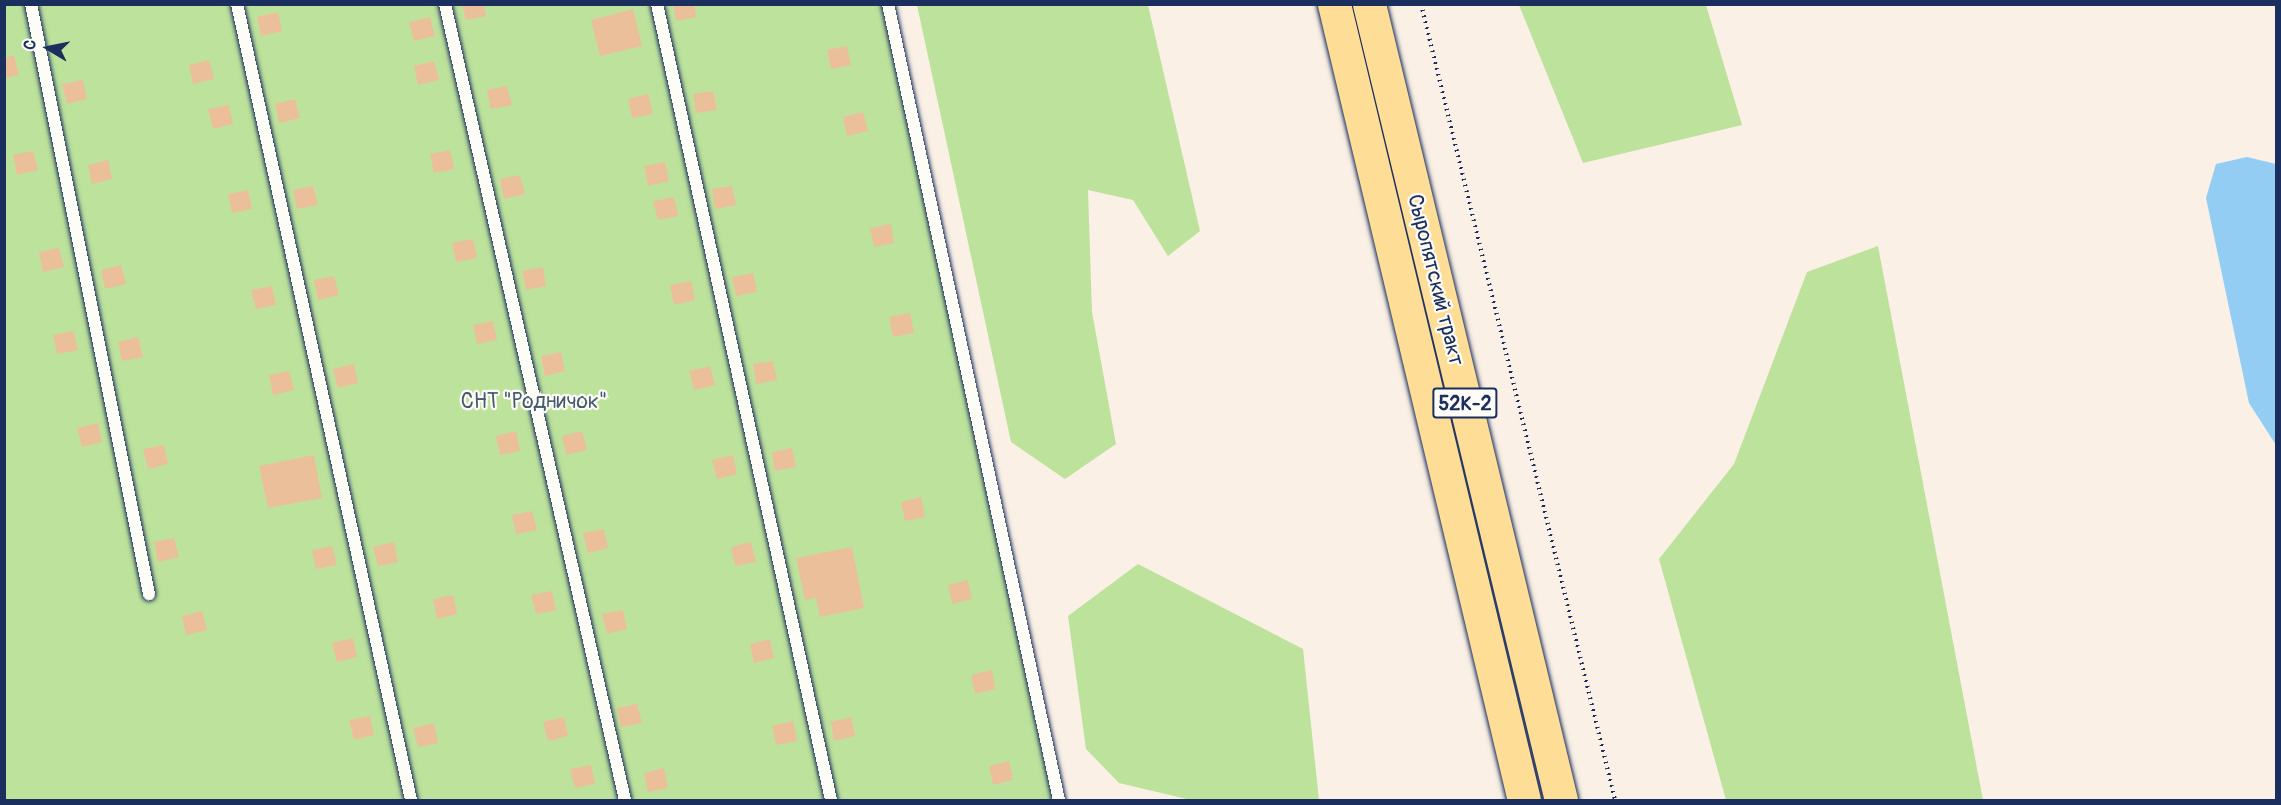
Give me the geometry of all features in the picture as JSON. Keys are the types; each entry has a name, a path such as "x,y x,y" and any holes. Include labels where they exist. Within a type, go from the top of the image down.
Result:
{"main road":[{"name":"Сыропятский тракт","path":"1334,4 1524,801"},
{"name":"Сыропятский тракт","path":"1369,4 1561,801"}],"lane":[{"path":"31,4 149,594"},
{"path":"237,4 411,801"},
{"path":"445,4 625,801"},
{"path":"657,4 831,801"},
{"path":"888,4 1059,801"}],"path":[{"path":"1421,4 1615,801"}],"green space":[{"name":"СНТ \"Родничок\"","path":"5,5 894,5 1064,800 5,800"},
{"path":"917,5 1148,5 1200,231 1168,256 1133,200 1088,190 1092,312 1116,444 1065,479 1011,442"},
{"path":"1519,5 1706,5 1742,125 1583,163"},
{"path":"1878,246 1983,800 1726,800 1659,559 1734,464 1807,272"},
{"path":"1138,564 1303,649 1319,800 1191,800 1119,783 1086,749 1068,616"}],"water":[{"path":"2247,157 2276,164 2276,445 2249,403 2206,198 2216,164"}],"building":[{"path":"462,4 483,4 486,16 466,20"},
{"path":"673,4 694,4 696,17 676,21"},
{"path":"633,9 642,46 600,56 591,20"},
{"path":"278,12 282,31 261,36 257,17"},
{"path":"430,17 435,36 414,41 409,22"},
{"path":"847,46 851,65 831,69 827,50"},
{"path":"14,55 19,75 5,78 5,58"},
{"path":"209,60 214,79 193,84 189,65"},
{"path":"434,61 439,80 418,85 414,66"},
{"path":"83,80 87,99 67,104 62,84"},
{"path":"507,86 512,105 491,109 487,90"},
{"path":"713,91 717,110 696,113 693,94"},
{"path":"648,94 653,114 632,118 628,99"},
{"path":"295,99 300,118 279,123 275,104"},
{"path":"229,105 233,124 213,129 208,109"},
{"path":"863,112 868,131 847,136 843,117"},
{"path":"450,150 454,169 434,173 430,154"},
{"path":"33,151 38,170 17,175 13,155"},
{"path":"108,160 112,179 92,184 88,165"},
{"path":"665,162 669,181 648,186 644,166"},
{"path":"520,175 525,194 504,199 500,179"},
{"path":"313,186 318,205 297,209 293,190"},
{"path":"732,186 736,205 715,209 712,189"},
{"path":"248,190 252,209 232,213 228,194"},
{"path":"674,197 678,216 658,220 653,201"},
{"path":"891,224 894,243 874,247 870,228"},
{"path":"473,239 477,258 456,262 452,243"},
{"path":"59,248 64,267 43,272 39,252"},
{"path":"121,265 126,284 105,289 101,270"},
{"path":"543,267 546,286 526,290 522,271"},
{"path":"753,273 757,292 736,296 732,277"},
{"path":"334,276 339,295 318,300 314,280"},
{"path":"691,281 695,300 674,305 670,285"},
{"path":"272,286 276,305 256,309 251,290"},
{"path":"910,313 914,333 893,337 889,317"},
{"path":"493,321 497,340 477,344 473,325"},
{"path":"73,331 78,350 57,354 53,335"},
{"path":"138,337 143,357 122,361 118,342"},
{"path":"561,352 565,371 545,376 541,356"},
{"path":"773,361 777,380 756,384 753,364"},
{"path":"354,364 358,383 338,388 333,369"},
{"path":"710,366 715,385 694,390 689,371"},
{"path":"289,371 294,390 273,395 269,375"},
{"path":"98,423 102,442 82,447 77,428"},
{"path":"516,431 520,451 500,455 496,436"},
{"path":"582,431 587,450 566,455 562,436"},
{"path":"164,445 168,464 148,469 143,449"},
{"path":"792,448 796,467 775,471 772,452"},
{"path":"314,455 322,498 268,508 259,466"},
{"path":"733,455 737,474 717,479 712,460"},
{"path":"921,497 925,517 905,521 901,502"},
{"path":"532,511 537,530 516,534 512,515"},
{"path":"604,529 608,548 588,553 583,533"},
{"path":"174,538 179,557 158,562 154,542"},
{"path":"394,542 398,562 378,566 373,547"},
{"path":"751,542 756,562 735,566 731,547"},
{"path":"332,546 337,565 316,569 312,550"},
{"path":"852,547 864,608 820,617 816,598 805,600 796,558"},
{"path":"968,580 972,599 952,604 948,585"},
{"path":"552,591 556,610 536,614 531,595"},
{"path":"453,595 457,614 437,619 433,599"},
{"path":"623,610 627,629 607,634 602,614"},
{"path":"202,611 207,630 186,635 182,616"},
{"path":"353,638 357,657 337,662 332,643"},
{"path":"770,639 774,658 754,663 750,644"},
{"path":"992,670 995,689 975,694 971,675"},
{"path":"637,704 642,723 621,727 617,708"},
{"path":"370,716 374,735 354,740 349,720"},
{"path":"564,717 568,736 548,741 543,722"},
{"path":"851,717 855,736 834,741 831,722"},
{"path":"793,721 797,741 776,745 772,726"},
{"path":"434,723 438,743 418,747 413,728"},
{"path":"1009,761 1013,780 993,785 989,766"},
{"path":"591,765 595,784 575,788 570,769"},
{"path":"664,768 668,788 648,792 644,773"}]}
